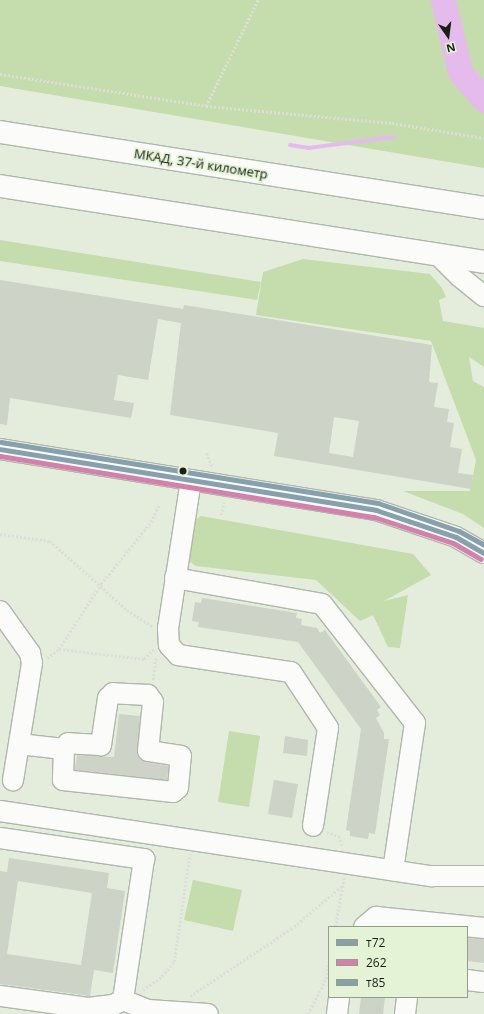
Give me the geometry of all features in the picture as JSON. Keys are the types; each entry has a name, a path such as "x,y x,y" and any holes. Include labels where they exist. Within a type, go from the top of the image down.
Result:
{"highway":[{"name":"МКАД, 37-й километр","path":"0,132 484,208"},
{"path":"0,186 484,262"}],"street":[{"path":"438,255 459,276 484,296"},
{"path":"0,449 376,510 456,537 484,553"},
{"path":"191,480 175,578 168,637 171,650 178,655 291,672 328,728 313,826"},
{"path":"175,578 322,604 415,723 393,870"},
{"path":"0,611 30,653 32,668 13,780"},
{"path":"113,693 148,695 153,702 148,751 181,756 178,788 172,792 63,780 64,749 68,743 101,745 108,698 113,693"},
{"path":"19,744 64,749"},
{"path":"0,811 432,876 484,876"},
{"path":"0,838 144,859 123,1000"},
{"path":"365,926 376,917 464,926"},
{"path":"468,926 484,928"},
{"path":"468,980 484,982"},
{"path":"0,996 88,1008 113,1005 123,1000 148,1010 208,1014"},
{"path":"337,1014 338,998"},
{"path":"405,1014 407,998"}],"path":[{"path":"206,106 258,0"},
{"path":"0,74 206,106 392,123 484,138"},
{"path":"32,668 59,649 101,584 151,522 159,505"},
{"path":"0,534 50,541 101,584 127,610 168,637 144,659 59,649"},
{"path":"123,1000 151,986 174,962 192,840"},
{"path":"168,1011 290,929 343,885"},
{"path":"308,1014 326,979 328,968"}],"green space":[{"path":"0,0 484,0 484,168 0,86"},
{"path":"0,240 261,282 257,300 0,261"},
{"path":"303,259 430,274 442,288 446,297 439,300 443,321 484,328 484,367 469,357 473,381 484,387 484,528 463,514 403,491 470,491 476,460 431,341 256,315 263,272"},
{"path":"201,516 413,554 431,575 384,601 408,595 400,648 388,647 373,615 360,621 316,580 196,566 185,558 191,523"},
{"path":"229,731 260,736 249,807 218,802"},
{"path":"193,880 242,890 233,931 184,920"}],"building":[{"path":"0,280 183,309 184,305 432,345 429,382 438,383 434,407 449,409 447,422 454,423 450,447 462,449 458,473 473,475 471,489 274,456 278,433 170,415 181,323 158,319 148,380 118,375 114,400 134,403 131,418 10,398 7,425 0,424","holes":["334,417 359,421 353,457 329,453"]},
{"path":"202,598 297,613 296,618 302,619 301,625 317,628 320,633 325,630 381,707 377,710 380,715 376,718 384,733 384,739 389,739 375,834 369,833 368,839 350,836 350,831 346,830 361,729 298,642 198,627 199,622 192,621 195,602 201,603"},
{"path":"119,714 140,716 137,755 146,762 169,766 167,780 75,770 77,755 114,757"},
{"path":"285,736 308,740 307,756 283,753"},
{"path":"274,780 298,784 292,818 268,814"},
{"path":"9,858 109,873 107,888 125,891 113,973 94,970 90,996 0,984 0,871 7,872","holes":["18,881 92,893 81,965 7,954"]},
{"path":"468,938 484,939 484,963 468,961"},
{"path":"361,998 385,998 383,1014 359,1014"}],"waterway":[{"path":"443,0 460,72 484,100"},
{"path":"290,145 308,148 393,137"}],"transit line":[{"name":"т85","path":"1,442 378,503 459,531 484,545"},
{"name":"т72","path":"0,449 376,510 456,537 484,553"},
{"name":"262","path":"0,456 374,517 453,543 481,559"}]}
